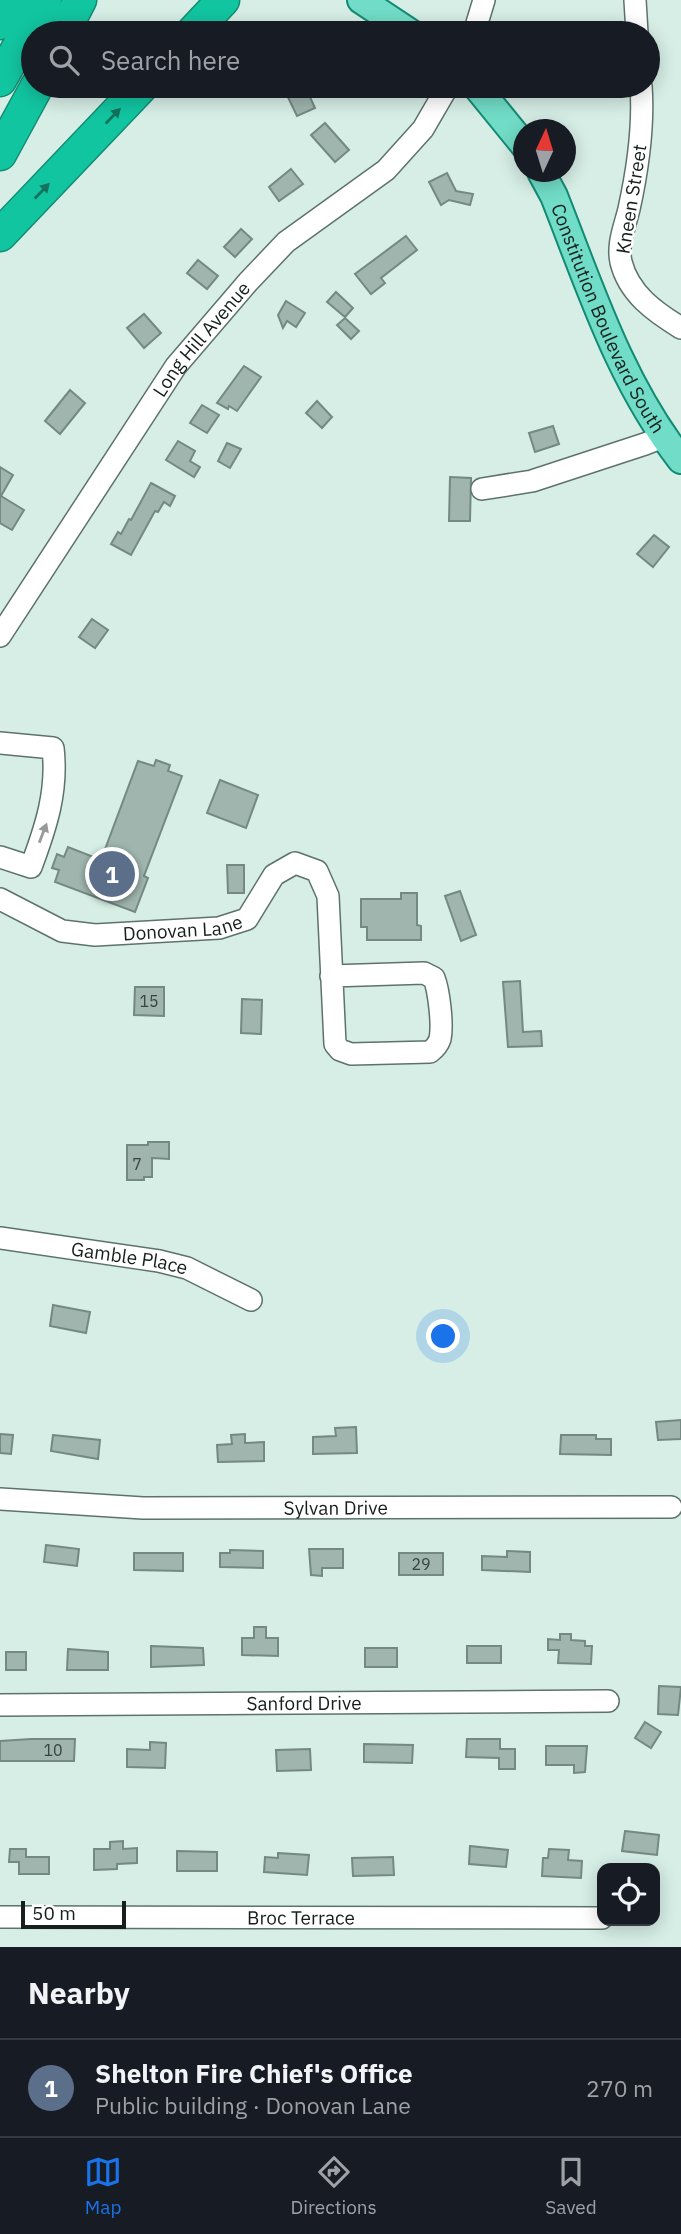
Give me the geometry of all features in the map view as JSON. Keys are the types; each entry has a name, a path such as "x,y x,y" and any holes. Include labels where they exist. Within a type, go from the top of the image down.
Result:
{"highway":[{"path":"0,23 18,0"},
{"path":"33,21 45,0"},
{"path":"69,21 80,0"},
{"path":"203,21 223,0"},
{"path":"0,80 21,43"},
{"path":"0,154 30,98"},
{"path":"0,235 131,98"}],"main road":[{"path":"361,0 393,21"},
{"path":"486,98 513,132"},
{"name":"Constitution Boulevard South","path":"547,182 618,356 644,408 681,460"}],"street":[{"path":"478,21 484,0"},
{"path":"635,0 636,21"},
{"name":"Long Hill Avenue","path":"0,636 176,366 286,242 386,170 423,129 441,98"},
{"name":"Kneen Street","path":"642,98 643,118 629,209 620,241 621,261 629,282 648,307 681,328"},
{"path":"482,489 532,481 663,436"},
{"path":"0,743 53,748 55,764 50,817 31,867 0,857"},
{"name":"Donovan Lane","path":"0,899 62,931 95,935 219,928 247,919 274,875 295,863 317,871 328,896 331,976 333,1021 335,1044 340,1050 351,1054 430,1052 436,1047 440,1038 438,988 434,978 424,973 331,976"},
{"name":"Gamble Place","path":"0,1238 168,1263 187,1268 251,1300"},
{"name":"Sylvan Drive","path":"0,1499 144,1508 671,1507"},
{"name":"Sanford Drive","path":"0,1704 608,1701"},
{"name":"Broc Terrace","path":"0,1917 597,1918"}],"building":[{"path":"288,98 310,98 315,108 297,116"},
{"path":"325,123 349,150 335,162 311,135"},
{"path":"291,169 303,184 279,201 269,187"},
{"path":"447,173 456,191 473,194 470,205 449,200 441,205 429,182"},
{"path":"241,229 252,239 235,257 224,247"},
{"path":"406,236 417,250 381,278 385,283 371,294 355,274"},
{"path":"198,260 218,276 207,289 187,273"},
{"path":"336,292 353,308 345,317 327,302"},
{"path":"286,301 305,313 296,327 287,321 283,328 278,315"},
{"path":"144,314 161,333 144,348 127,328"},
{"path":"345,318 359,331 351,339 337,325"},
{"path":"244,366 261,377 237,411 229,406 228,409 217,403"},
{"path":"70,390 85,403 60,434 45,421"},
{"path":"317,401 332,417 322,428 306,413"},
{"path":"202,405 219,415 207,433 190,423"},
{"path":"553,426 559,444 535,452 529,433"},
{"path":"178,441 195,451 190,461 200,467 194,477 166,460"},
{"path":"227,443 241,449 230,468 218,461"},
{"path":"0,467 13,475 1,496 24,510 12,530 0,523"},
{"path":"450,477 471,478 470,521 449,521"},
{"path":"151,483 175,496 170,506 164,502 158,512 155,511 131,555 111,544 118,532 121,534 129,519 131,520"},
{"path":"654,535 669,547 653,567 637,554"},
{"path":"92,619 108,630 95,648 79,637"},
{"path":"156,760 170,765 168,771 182,776 144,876 148,878 135,912 55,882 59,870 52,868 57,854 64,857 68,847 101,860 138,761 154,766"},
{"path":"220,780 258,795 246,828 207,813"},
{"path":"227,865 244,865 244,893 228,893"},
{"path":"460,891 476,935 461,941 445,896"},
{"path":"401,893 417,893 417,925 421,926 421,940 367,940 367,927 361,927 361,899 401,899"},
{"path":"520,981 523,1032 541,1031 542,1046 508,1047 503,982"},
{"path":"135,987 164,987 164,1016 134,1015"},
{"path":"242,999 262,1000 261,1034 241,1033"},
{"path":"148,1142 169,1142 169,1159 152,1158 152,1177 127,1180 127,1145 148,1145"},
{"path":"53,1305 90,1312 86,1333 50,1326"},
{"path":"681,1420 681,1439 658,1440 656,1422"},
{"path":"356,1427 357,1453 313,1454 313,1437 336,1436 335,1428"},
{"path":"0,1434 13,1435 11,1454 0,1453"},
{"path":"245,1434 245,1443 264,1442 264,1461 218,1462 217,1445 232,1444 231,1435"},
{"path":"53,1435 100,1440 98,1459 51,1451"},
{"path":"561,1435 596,1435 596,1439 611,1439 611,1455 560,1454"},
{"path":"46,1545 79,1549 77,1566 44,1562"},
{"path":"309,1549 343,1549 343,1568 322,1568 322,1576 311,1575"},
{"path":"230,1550 263,1551 263,1568 220,1567 220,1553 230,1553"},
{"path":"507,1551 530,1552 530,1572 482,1570 482,1556 507,1557"},
{"path":"134,1553 183,1553 183,1571 134,1570"},
{"path":"399,1553 443,1553 443,1575 399,1575"},
{"path":"254,1627 266,1627 266,1638 278,1638 278,1656 242,1655 242,1638 254,1638"},
{"path":"560,1634 571,1634 571,1640 585,1641 585,1646 592,1646 591,1664 558,1663 559,1650 548,1650 548,1639 560,1640"},
{"path":"151,1646 203,1648 204,1665 151,1667"},
{"path":"467,1646 501,1646 501,1663 467,1663"},
{"path":"365,1648 397,1648 397,1667 365,1667"},
{"path":"68,1649 108,1652 108,1670 67,1670"},
{"path":"6,1652 26,1652 26,1670 6,1670"},
{"path":"659,1686 681,1687 678,1715 658,1714"},
{"path":"645,1722 661,1732 651,1748 635,1738"},
{"path":"75,1739 74,1761 0,1761 0,1741"},
{"path":"467,1739 500,1739 500,1749 515,1749 515,1769 499,1769 499,1758 466,1757"},
{"path":"150,1742 166,1743 165,1768 127,1767 127,1749 150,1750"},
{"path":"364,1744 413,1745 412,1763 364,1762"},
{"path":"546,1746 587,1746 585,1772 574,1773 574,1765 546,1765"},
{"path":"310,1749 311,1770 277,1771 276,1750"},
{"path":"625,1831 659,1835 657,1855 622,1851"},
{"path":"123,1841 123,1849 137,1848 137,1863 117,1864 117,1869 94,1870 94,1849 110,1849 110,1842"},
{"path":"470,1846 508,1850 506,1867 469,1864"},
{"path":"10,1849 26,1849 26,1857 49,1857 49,1874 19,1874 19,1862 9,1862"},
{"path":"549,1849 569,1850 568,1860 582,1861 581,1878 542,1876 543,1858 548,1858"},
{"path":"177,1851 217,1852 217,1871 177,1871"},
{"path":"278,1853 309,1855 307,1875 264,1872 265,1857 278,1858"},
{"path":"393,1857 394,1875 353,1876 352,1858"}],"place":[{"name":"Shelton Fire Chief's Office","path":"112,874"}]}
